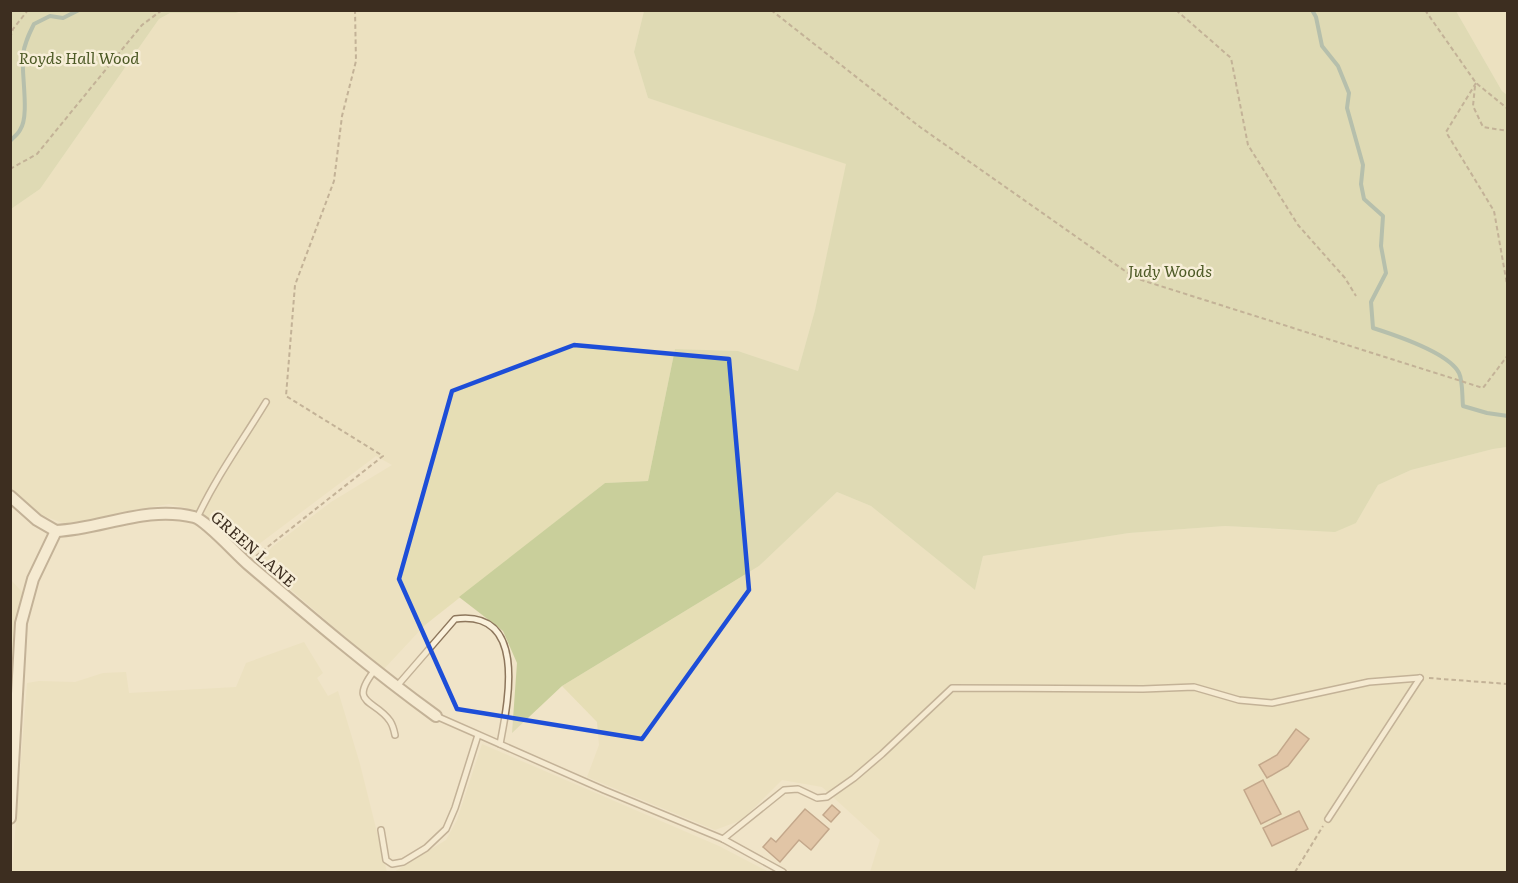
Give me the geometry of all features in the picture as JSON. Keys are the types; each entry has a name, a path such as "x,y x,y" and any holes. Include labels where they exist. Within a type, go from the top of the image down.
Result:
{"street":[{"path":"10,496 37,520 56,531 33,579 21,623 10,818"},
{"name":"GREEN LANE","path":"56,531 80,530 133,516 167,513 197,518 374,671 436,716"}],"lane":[{"path":"197,518 210,490 266,402"},
{"path":"396,687 455,619 471,617 482,621 495,629 502,639 508,659 508,702 500,744"},
{"path":"374,671 364,685 363,695 369,705 390,721 395,735"},
{"path":"1328,819 1420,678"},
{"path":"723,839 784,790 798,789 817,798 827,796 854,778 882,754 952,688 1194,687 1239,700 1272,703 1369,682 1420,678"},
{"path":"436,716 723,839 783,873"},
{"path":"381,830 386,860 392,864 403,862 435,841 451,819 478,735"}],"path":[{"path":"10,38 13,29 28,10"},
{"path":"10,170 37,154 142,25 162,10"},
{"path":"247,563 382,456 286,396 295,285 334,181 342,116 356,61 355,10"},
{"path":"771,10 920,127 1135,278 1483,388 1508,355"},
{"path":"1176,10 1231,58 1248,146 1298,225 1345,278 1356,296"},
{"path":"1425,10 1476,83 1508,109"},
{"path":"1476,83 1473,105 1483,127 1508,131"},
{"path":"1476,83 1446,132 1494,211 1508,290"},
{"path":"1420,678 1508,684"},
{"path":"1295,873 1328,819"}],"highlighted area":[{"path":"574,345 729,359 749,590 642,739 457,709 399,579 452,391"}],"shaded area":[{"path":"241,10 644,11 634,52 648,98 847,163 815,310 798,371 738,351 675,349 648,481 605,483 425,625 383,670 259,562 272,547 331,502 392,465 376,456 247,553 220,526 195,510 169,504 133,510 89,522 63,523 41,515 11,488 11,209 40,189 159,19 170,13 236,13"},
{"path":"1456,11 1507,11 1507,95 1502,91"},
{"path":"1507,447 1507,872 870,872 880,840 822,787 782,780 742,820 715,830 587,777 599,745 597,722 562,686 759,566 837,492 871,506 975,590 983,556 1129,533 1225,526 1291,530 1356,523 1378,485 1411,470"},
{"path":"11,580 22,592 11,673"},
{"path":"304,642 323,673 317,678 328,696 338,691 360,764 387,872 12,872 27,683 75,682 103,673 126,672 129,693 236,687 246,663"},
{"path":"482,744 719,846 769,872 394,872 446,840 457,820"}],"green space":[{"name":"Royds Hall Wood","path":"10,11 241,11 236,13 170,13 159,19 40,189 11,209"},
{"name":"Judy Woods","path":"644,11 1456,11 1502,91 1507,95 1507,447 1411,470 1378,485 1356,523 1335,532 1225,526 1129,533 983,556 975,590 871,506 837,492 759,566 562,686 512,733 517,663 503,631 459,597 605,483 648,481 675,349 738,351 798,371 815,310 846,164 648,98 634,52"}],"building":[{"path":"1296,729 1309,739 1288,766 1267,778 1259,765 1277,755"},
{"path":"1263,780 1281,814 1261,824 1244,790"},
{"path":"832,805 840,812 831,822 823,815"},
{"path":"805,809 829,829 811,850 799,840 780,862 763,847 771,838 776,842"},
{"path":"1299,811 1308,829 1272,846 1263,828"}],"waterway":[{"path":"10,141 23,124 25,105 23,55 34,24 50,16 63,18 79,10"},
{"path":"1312,10 1316,17 1322,46 1338,66 1349,93 1347,108 1363,165 1361,184 1364,199 1383,216 1381,246 1386,273 1371,302 1373,328 1421,346 1453,366 1460,376 1463,406 1508,416"}]}
